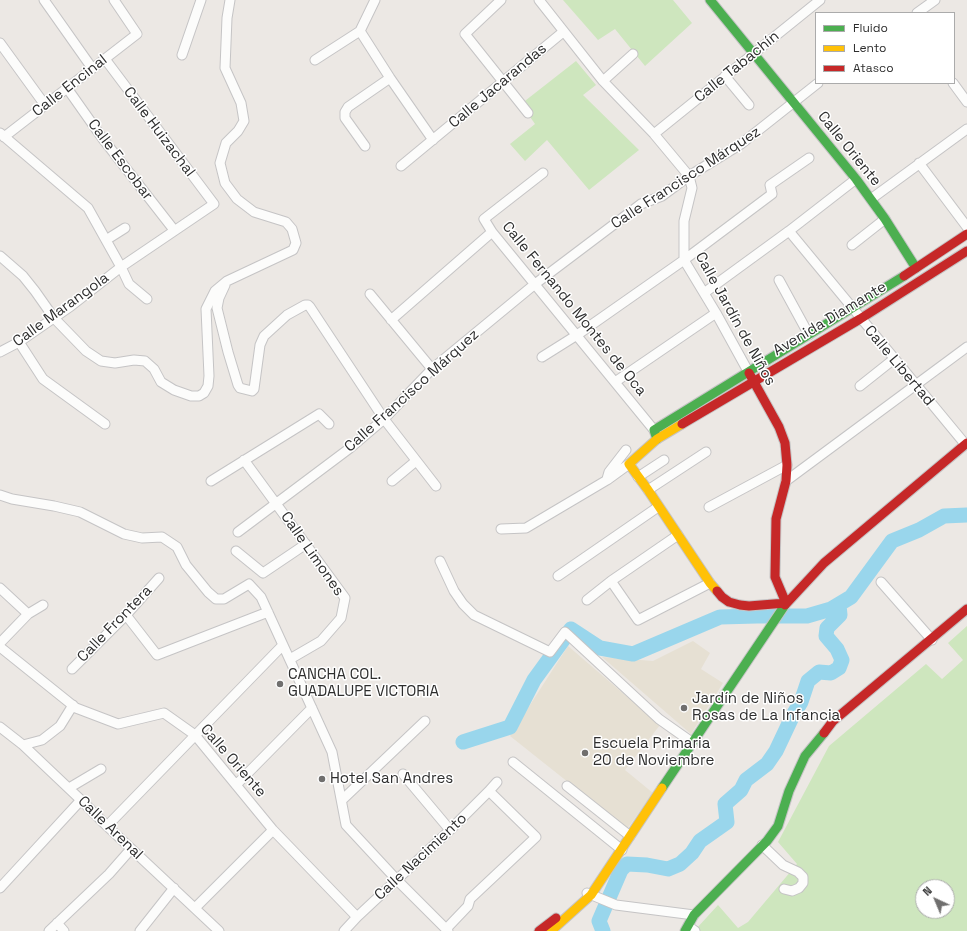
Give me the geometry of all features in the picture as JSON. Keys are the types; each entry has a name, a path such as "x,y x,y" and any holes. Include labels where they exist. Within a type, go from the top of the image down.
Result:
{"main road":[{"name":"Calle Oriente","path":"713,1 793,103 856,179 885,219 916,268"},
{"name":"Avenida Diamante","path":"654,430 916,268 967,234"},
{"name":"Avenida Diamante","path":"629,464 657,439 860,318 967,251"},
{"name":"Calle Jardín de Niños","path":"748,373 786,443 786,481 776,519 775,577 786,603"},
{"name":"Calle Fernando Montes de Oca","path":"654,430 657,439"},
{"path":"551,931 588,894 608,870 786,603 824,563 966,443"},
{"path":"629,464 648,490 710,584 722,597 729,602 749,606 786,603"},
{"path":"690,929 694,915 762,845 778,826 789,791 805,756 833,721 932,640 967,609"},
{"path":"539,931 588,894"}],"street":[{"path":"44,0 92,68"},
{"name":"Calle Encinal","path":"2,135 45,105 137,34 114,0"},
{"path":"182,55 201,0"},
{"path":"0,256 23,276 35,290 54,318 86,351 101,361 115,363 134,360 145,361 154,369 161,382 174,390 191,396 199,396 204,393 208,386 209,376 206,309 215,291 227,281 293,250 296,243 292,229 286,222 254,212 237,199 225,183 220,163 226,143 238,131 244,121 241,103 225,68 227,18 230,0"},
{"path":"315,60 360,31 375,0"},
{"path":"502,0 465,34 528,113"},
{"path":"538,0 603,81 654,134 689,176"},
{"name":"Calle Tabachín","path":"654,134 820,0"},
{"path":"918,12 935,0"},
{"path":"360,31 390,78 434,140"},
{"name":"Calle Jacarandas","path":"402,166 563,32"},
{"path":"0,43 45,105"},
{"path":"603,81 633,54"},
{"name":"Calle Huizachal","path":"105,59 214,204"},
{"path":"725,76 749,105"},
{"path":"365,146 346,118 345,112 348,107 390,78"},
{"name":"Calle Francisco Márquez","path":"238,532 350,448 384,419 432,369 535,284 641,204 662,196 689,176 742,144 817,84"},
{"path":"954,84 967,102"},
{"name":"Calle Escobar","path":"67,88 103,139 174,230"},
{"path":"871,199 967,129"},
{"path":"2,135 88,208 121,267"},
{"path":"542,357 577,336 684,260 772,194 770,185 808,158"},
{"path":"919,163 967,227"},
{"name":"Calle Fernando Montes de Oca","path":"544,173 484,219 492,232 654,430"},
{"name":"Calle Jardín de Niños","path":"689,176 692,188 684,222 684,260 716,313 748,373"},
{"path":"704,293 789,231 856,179"},
{"name":"Calle Marangola","path":"0,352 19,342 54,318 121,267 214,204"},
{"path":"852,245 885,219"},
{"path":"106,240 125,228"},
{"name":"Calle Libertad","path":"789,231 915,385 966,443"},
{"path":"391,320 492,232"},
{"name":"Calle Marangola","path":"121,267 129,284 147,299"},
{"path":"779,280 809,335"},
{"path":"227,281 219,298 217,308 238,385 244,390 253,390 255,387 260,345 264,336 287,314 306,305 310,307 384,419 436,486"},
{"path":"370,294 432,369"},
{"path":"615,382 716,313"},
{"path":"19,342 43,379 105,424"},
{"path":"786,481 967,347"},
{"path":"860,386 894,359"},
{"path":"211,481 319,414 329,424"},
{"path":"607,480 609,472 626,450"},
{"path":"648,490 706,452"},
{"name":"Calle Limones","path":"244,460 344,598 341,618 326,636 290,659"},
{"path":"638,477 664,460"},
{"path":"392,481 416,461"},
{"path":"501,529 526,528 607,480 629,464"},
{"path":"710,507 787,465"},
{"path":"0,495 12,499 80,512 124,534 142,538 162,537 177,547 186,565 208,592 216,599 224,599 249,584 261,597 332,752 346,825 397,880 447,930 468,906 470,899 536,837 489,791"},
{"path":"558,576 658,507"},
{"path":"587,600 611,581 678,535"},
{"path":"236,551 263,572 306,544"},
{"path":"440,561 454,591 463,604 474,615 550,652 565,632 659,719 693,743"},
{"name":"Calle Frontera","path":"72,669 126,615 159,578"},
{"path":"611,581 638,620 710,584"},
{"path":"881,582 932,640"},
{"path":"0,588 28,614"},
{"path":"0,643 28,614 43,605"},
{"path":"126,615 157,655 268,612"},
{"path":"107,826 283,645"},
{"name":"Calle Oriente","path":"0,647 76,708 118,724 164,713 195,735 273,830 357,917"},
{"path":"23,745 42,740 60,726 73,705"},
{"path":"236,785 312,708"},
{"path":"342,800 425,721"},
{"name":"Calle Arenal","path":"2,733 23,745 219,931"},
{"path":"513,762 622,850"},
{"path":"69,788 101,769"},
{"path":"403,774 450,830"},
{"name":"Calle Nacimiento","path":"344,931 450,830 497,782"},
{"path":"567,786 630,836"},
{"path":"0,888 81,800"},
{"path":"195,908 273,830"},
{"path":"762,845 783,865 798,872 803,877 803,883 799,888 792,891 784,889"},
{"path":"49,931 109,874 131,849"},
{"path":"140,931 174,888"},
{"path":"588,894 616,905 694,915"},
{"path":"57,923 64,931"}],"shaded area":[{"name":"Jardín de Niños Rosas de La Infancia","path":"693,641 710,653 701,669 723,683 691,734 602,657 653,661"},
{"name":"Escuela Primaria 20 de Noviembre","path":"568,646 660,725 625,770 653,793 627,829 510,736"}],"green space":[{"path":"563,0 673,0 692,23 645,66 615,29 598,40"},
{"path":"576,61 596,85 583,95 639,150 589,190 547,140 525,161 510,144 535,124 521,104"},
{"path":"967,626 967,931 698,931 696,929 718,905 738,928 748,922 797,864 778,842 829,746 926,664 942,679 963,660 948,643"}],"waterway":[{"path":"463,742 510,727 534,680 571,629 600,648 633,654 720,617 807,616 831,609 851,597 892,541 919,530 944,516 967,515"},
{"path":"603,931 599,921 621,870 627,864 647,865 668,869 680,864 692,853 700,841 727,822 725,804 741,790 746,780 767,764 776,751 793,715 801,702 808,681 819,672 831,673 839,668 842,660 837,649 826,636 827,628 840,615 839,605"}],"traffic: fast":[{"path":"710,0 856,179 885,219 916,268"},
{"path":"657,439 654,430 904,276"},
{"path":"662,788 785,605"},
{"path":"685,931 694,915 767,841 778,826 789,791 805,756 824,733"}],"traffic: slow":[{"path":"682,424 657,439 629,464 717,591"},
{"path":"551,931 591,895 662,788"}],"traffic: jam":[{"path":"904,276 967,234"},
{"path":"682,424 860,319 967,251"},
{"path":"717,591 729,602 740,605 749,606 786,603 775,577 776,519 786,481 787,465 785,443 779,427 749,373"},
{"path":"785,605 824,563 967,443"},
{"path":"824,733 833,721 967,609"},
{"path":"539,931 556,918"}],"place":[{"name":"CANCHA COL. GUADALUPE VICTORIA","path":"280,684"},
{"name":"Jardín de Niños Rosas de La Infancia","path":"684,708"},
{"name":"Escuela Primaria 20 de Noviembre","path":"585,753"},
{"name":"Hotel San Andres","path":"322,779"}]}
